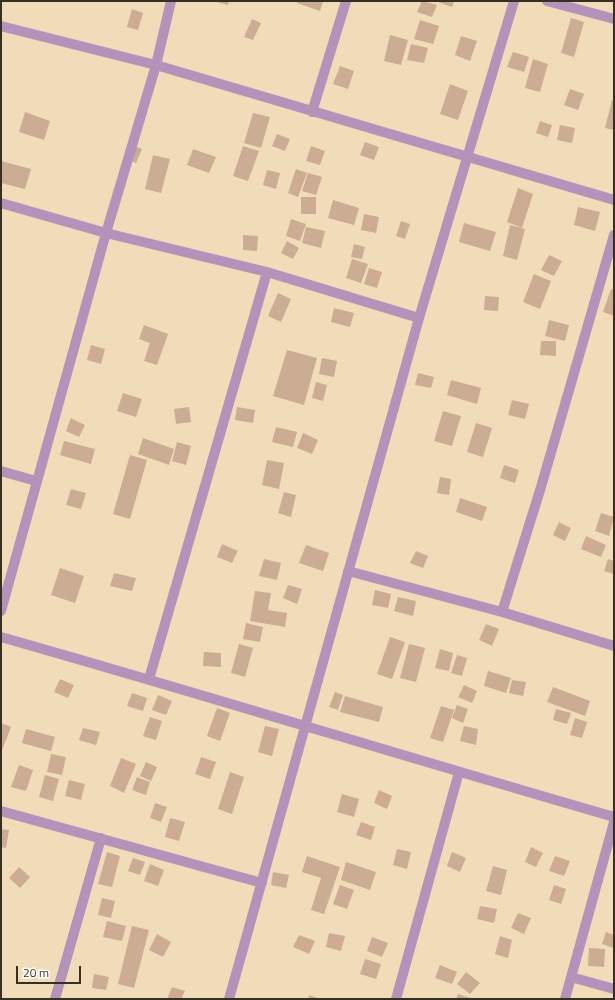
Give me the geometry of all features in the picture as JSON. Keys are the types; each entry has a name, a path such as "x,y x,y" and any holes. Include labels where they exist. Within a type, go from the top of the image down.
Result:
{"street":[{"path":"1,611 106,233 156,65 171,1"},
{"path":"312,112 346,1"},
{"path":"229,999 419,318 514,1"},
{"path":"546,1 614,19"},
{"path":"1,26 156,65 614,200"},
{"path":"1,204 106,233 266,272 419,318"},
{"path":"502,612 541,487 614,235"},
{"path":"149,679 266,272"},
{"path":"1,471 36,481"},
{"path":"348,571 502,612 614,646"},
{"path":"1,637 306,725 459,772 614,817"},
{"path":"396,999 459,772"},
{"path":"1,811 262,883"},
{"path":"565,999 614,822"},
{"path":"55,999 101,838"},
{"path":"571,977 614,989"}],"building":[{"path":"213,1 229,1 228,5"},
{"path":"298,1 323,1 320,11 297,3"},
{"path":"422,1 437,5 432,17 417,12"},
{"path":"435,1 454,1 452,7"},
{"path":"132,9 143,13 138,30 127,27"},
{"path":"571,18 584,22 574,57 561,53"},
{"path":"252,19 261,23 253,40 244,37"},
{"path":"420,20 439,26 433,44 414,39"},
{"path":"390,35 408,40 401,65 384,61"},
{"path":"461,36 477,41 470,61 455,55"},
{"path":"411,44 428,48 424,63 407,60"},
{"path":"513,52 529,57 524,72 507,67"},
{"path":"533,59 548,64 540,92 525,88"},
{"path":"340,66 354,71 348,89 333,84"},
{"path":"450,84 468,91 458,120 440,114"},
{"path":"570,89 584,94 578,110 564,105"},
{"path":"612,100 614,100 614,130 605,128"},
{"path":"25,112 50,121 44,140 19,132"},
{"path":"253,113 270,117 261,148 244,143"},
{"path":"540,121 552,125 548,137 536,133"},
{"path":"560,125 575,128 572,143 557,140"},
{"path":"277,134 290,139 285,151 272,146"},
{"path":"365,142 379,147 374,160 360,155"},
{"path":"130,144 142,149 136,163 124,158"},
{"path":"243,146 259,151 248,181 233,176"},
{"path":"311,146 325,151 320,165 306,161"},
{"path":"193,149 216,157 209,173 187,165"},
{"path":"153,155 170,159 161,193 145,189"},
{"path":"1,161 31,169 25,189 1,183"},
{"path":"296,169 307,173 298,197 288,193"},
{"path":"267,170 280,173 276,189 263,185"},
{"path":"308,173 322,177 316,195 302,191"},
{"path":"518,188 533,194 522,228 507,222"},
{"path":"301,197 316,197 316,214 301,214"},
{"path":"333,200 359,208 354,225 328,218"},
{"path":"578,207 600,212 595,231 574,225"},
{"path":"364,214 379,217 376,233 361,230"},
{"path":"291,219 306,224 300,241 286,236"},
{"path":"401,221 410,224 405,239 396,236"},
{"path":"464,223 496,232 490,251 459,242"},
{"path":"510,225 525,229 517,260 503,256"},
{"path":"306,227 325,231 321,248 302,243"},
{"path":"243,235 258,236 257,251 243,250"},
{"path":"287,241 299,248 293,259 281,253"},
{"path":"354,244 365,247 362,259 351,257"},
{"path":"549,255 562,261 554,276 541,270"},
{"path":"352,259 368,264 361,283 346,278"},
{"path":"369,268 382,272 377,288 364,284"},
{"path":"534,274 551,281 540,309 523,302"},
{"path":"611,289 614,290 614,316 603,312"},
{"path":"278,293 291,299 281,322 268,316"},
{"path":"485,296 499,297 498,311 484,310"},
{"path":"334,308 354,313 350,327 331,322"},
{"path":"549,320 569,325 565,341 545,336"},
{"path":"144,325 168,334 157,365 144,361 150,343 139,339"},
{"path":"541,341 556,341 556,356 540,355"},
{"path":"91,345 105,349 101,364 87,360"},
{"path":"287,350 317,358 304,405 273,396"},
{"path":"322,358 337,361 334,377 319,374"},
{"path":"418,373 434,377 431,388 415,385"},
{"path":"451,380 481,388 477,404 447,395"},
{"path":"316,382 327,385 323,401 312,398"},
{"path":"123,393 142,399 136,417 117,411"},
{"path":"512,400 529,404 525,419 508,415"},
{"path":"189,407 191,422 176,424 174,409"},
{"path":"237,407 255,410 253,423 235,420"},
{"path":"443,411 461,416 452,446 434,441"},
{"path":"71,418 85,425 79,437 66,431"},
{"path":"476,423 492,428 483,457 467,452"},
{"path":"276,427 297,432 293,447 272,442"},
{"path":"303,433 318,440 312,454 297,448"},
{"path":"143,438 174,449 169,465 138,454"},
{"path":"64,441 95,449 91,464 60,455"},
{"path":"177,442 191,446 186,465 172,461"},
{"path":"130,455 147,460 130,519 113,514"},
{"path":"267,460 284,463 279,489 262,485"},
{"path":"504,465 519,470 515,483 500,478"},
{"path":"440,477 451,479 449,495 437,493"},
{"path":"71,489 86,493 81,509 66,505"},
{"path":"284,492 296,495 291,517 278,513"},
{"path":"460,498 487,507 482,521 456,512"},
{"path":"601,513 614,517 609,536 595,531"},
{"path":"559,522 571,528 565,541 553,535"},
{"path":"586,536 606,545 601,557 581,549"},
{"path":"222,544 238,551 232,563 217,557"},
{"path":"306,545 329,553 323,571 299,563"},
{"path":"416,551 428,556 423,568 410,563"},
{"path":"264,559 281,563 277,580 259,576"},
{"path":"608,559 614,561 614,574 604,571"},
{"path":"60,568 84,576 75,603 51,595"},
{"path":"114,573 136,578 132,591 110,586"},
{"path":"288,585 302,589 297,604 283,598"},
{"path":"375,590 391,594 388,608 372,605"},
{"path":"255,591 271,593 268,610 287,613 285,627 250,621"},
{"path":"398,597 416,601 413,616 394,611"},
{"path":"246,623 263,627 260,642 243,639"},
{"path":"486,624 499,629 492,646 479,640"},
{"path":"390,637 405,642 392,679 377,674"},
{"path":"239,644 253,648 245,677 231,673"},
{"path":"409,644 425,648 416,682 400,678"},
{"path":"440,649 453,653 449,671 435,668"},
{"path":"204,652 221,653 221,667 203,666"},
{"path":"457,655 467,658 462,676 451,673"},
{"path":"488,671 511,678 506,693 484,686"},
{"path":"60,679 74,685 68,698 54,692"},
{"path":"512,680 526,682 523,696 509,693"},
{"path":"464,685 477,691 472,703 458,697"},
{"path":"553,687 590,701 585,716 547,702"},
{"path":"335,692 343,695 338,710 329,707"},
{"path":"132,693 147,698 143,711 127,706"},
{"path":"158,695 172,701 166,715 152,710"},
{"path":"345,696 383,707 379,722 340,712"},
{"path":"457,705 468,709 463,723 452,718"},
{"path":"441,706 454,710 443,742 430,738"},
{"path":"217,708 230,713 220,741 207,736"},
{"path":"556,709 571,713 567,724 553,720"},
{"path":"150,717 162,721 156,740 143,736"},
{"path":"575,718 587,722 582,738 570,735"},
{"path":"1,723 11,727 1,753"},
{"path":"265,726 279,729 272,756 258,752"},
{"path":"464,726 478,729 476,745 460,741"},
{"path":"83,728 100,732 96,745 79,740"},
{"path":"26,729 55,737 51,751 22,743"},
{"path":"51,754 66,757 62,775 47,772"},
{"path":"201,757 216,762 210,779 195,774"},
{"path":"121,758 136,764 124,793 110,786"},
{"path":"146,762 157,767 151,781 140,776"},
{"path":"19,765 33,770 26,791 11,787"},
{"path":"230,772 244,777 232,814 218,809"},
{"path":"45,775 59,779 53,801 39,797"},
{"path":"137,777 150,782 146,795 132,790"},
{"path":"69,780 85,784 81,800 65,796"},
{"path":"379,790 392,796 387,809 374,803"},
{"path":"342,794 359,799 354,817 337,812"},
{"path":"155,803 167,807 161,822 150,818"},
{"path":"170,818 185,822 179,841 165,837"},
{"path":"361,822 375,827 371,840 356,835"},
{"path":"1,829 9,830 6,848 1,847"},
{"path":"531,847 543,853 536,867 525,862"},
{"path":"397,849 411,852 407,869 393,865"},
{"path":"107,852 120,856 112,887 98,884"},
{"path":"452,852 466,858 460,872 447,866"},
{"path":"307,856 340,867 324,914 311,910 321,878 302,872"},
{"path":"555,856 570,861 564,876 549,871"},
{"path":"133,858 145,862 140,875 128,871"},
{"path":"346,862 376,872 370,890 341,880"},
{"path":"150,864 164,870 158,886 144,881"},
{"path":"493,866 507,870 501,895 486,891"},
{"path":"19,867 30,877 20,888 9,878"},
{"path":"273,872 289,875 286,888 271,885"},
{"path":"340,885 354,890 347,909 333,904"},
{"path":"554,885 566,889 561,904 549,900"},
{"path":"102,898 115,901 111,918 98,915"},
{"path":"480,906 497,909 494,923 477,919"},
{"path":"518,913 531,918 524,934 511,928"},
{"path":"107,921 126,926 122,941 103,937"},
{"path":"132,926 149,930 134,988 118,984"},
{"path":"606,932 614,935 614,948 602,944"},
{"path":"329,933 345,936 341,951 326,947"},
{"path":"157,934 171,942 163,957 149,950"},
{"path":"299,935 315,941 309,954 293,947"},
{"path":"500,936 512,940 508,958 495,954"},
{"path":"372,937 388,943 382,957 367,951"},
{"path":"589,948 605,949 604,967 588,966"},
{"path":"365,959 381,964 376,979 360,974"},
{"path":"440,965 457,972 452,984 435,978"},
{"path":"466,972 480,983 470,994 457,984"},
{"path":"94,974 109,977 106,990 92,988"},
{"path":"172,987 185,991 181,999 167,999"},
{"path":"458,994 474,999 456,999"},
{"path":"309,995 320,999 308,999"}]}
